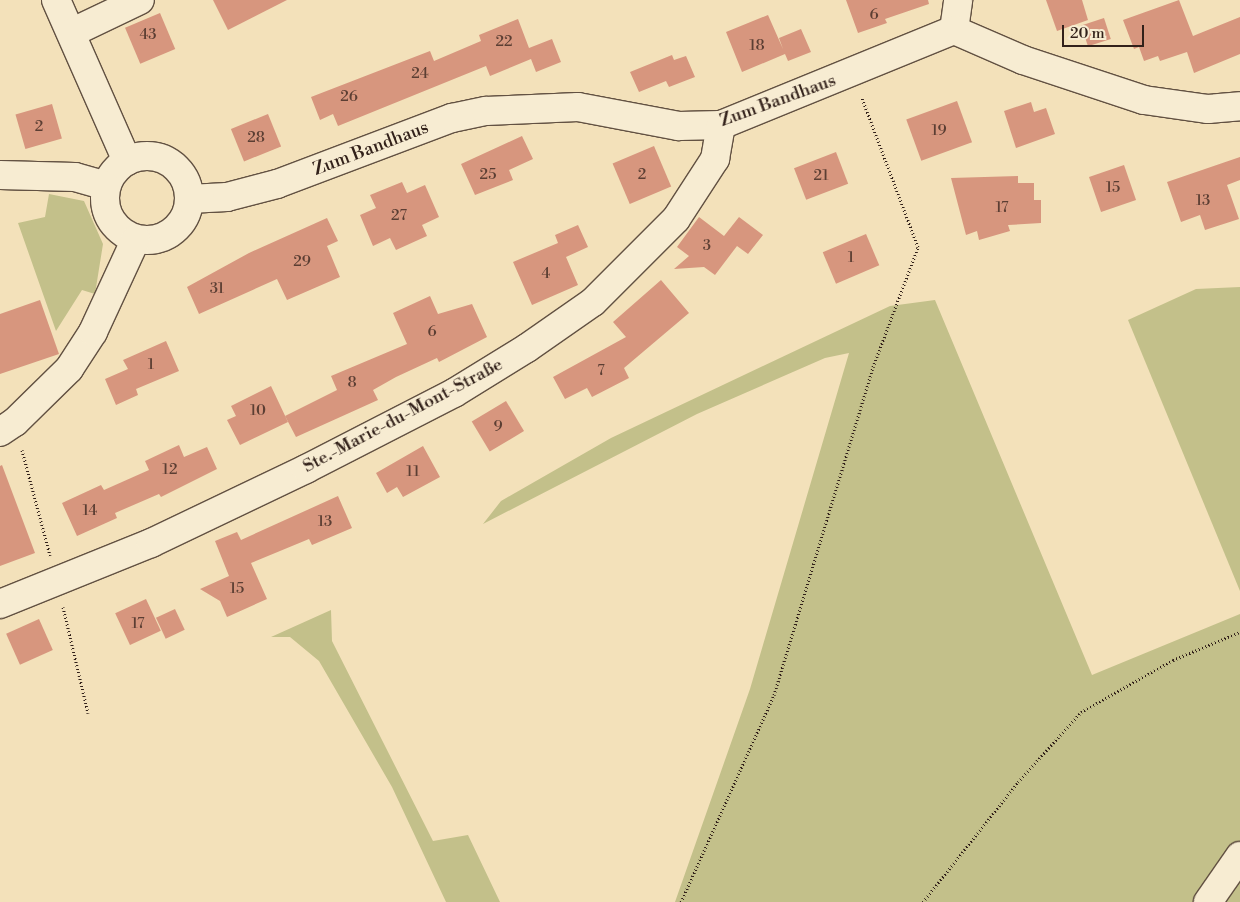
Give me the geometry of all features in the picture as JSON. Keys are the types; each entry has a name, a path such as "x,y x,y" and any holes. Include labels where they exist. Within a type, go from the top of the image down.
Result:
{"street":[{"path":"56,0 73,32 127,161"},
{"path":"73,32 140,0"},
{"path":"958,0 954,30 1023,60 1144,100 1208,109 1240,106"},
{"name":"Zum Bandhaus","path":"189,198 227,196 277,184 452,118 486,111 578,107 679,126 721,125 854,74 954,30"},
{"name":"Ste.-Marie-du-Mont-Straße","path":"0,604 151,543 306,469 454,393 528,348 594,302 676,219 715,159 721,125"},
{"path":"141,156 169,162 183,178 189,198 187,211 172,232 148,240 136,239 116,227 110,218 106,208 106,186 111,176 127,161 141,156"},
{"path":"0,175 74,177 106,186"},
{"path":"0,432 15,422 69,369 98,324 136,239"},
{"path":"1208,902 1240,856"}],"path":[{"path":"681,902 774,694 873,367 918,247 854,74"},
{"path":"923,902 1018,782 1081,712 1173,660 1240,632"}],"shaded area":[{"path":"49,194 84,201 103,244 95,294 82,290 56,331 18,223 45,217"},
{"path":"1240,287 1240,591 1128,320 1196,289"},
{"path":"935,300 1092,675 1240,614 1240,902 675,902 750,689 849,353 825,358 697,414 483,524 501,501 611,438 890,306"},
{"path":"331,610 332,641 433,841 468,835 500,902 446,902 392,787 319,661 290,637 271,637"}],"building":[{"path":"213,0 287,0 228,30"},
{"path":"846,0 928,0 929,4 885,19 887,23 858,33"},
{"path":"1046,0 1082,0 1088,20 1057,31"},
{"path":"1179,0 1193,36 1240,17 1240,54 1194,73 1187,52 1160,61 1158,56 1144,61 1139,47 1134,49 1123,20"},
{"path":"160,13 175,49 140,64 125,28"},
{"path":"768,15 783,49 779,38 801,29 811,52 788,61 785,54 742,72 726,32"},
{"path":"1104,18 1111,39 1088,46 1081,25"},
{"path":"518,19 529,48 552,39 561,62 536,72 531,59 490,76 486,66 338,126 333,114 320,120 311,97 430,51 434,61 481,41 479,35"},
{"path":"672,55 674,60 686,56 695,77 669,87 666,81 639,92 630,72"},
{"path":"957,101 972,142 921,161 906,119"},
{"path":"1031,102 1034,112 1046,108 1055,134 1016,148 1004,111"},
{"path":"52,104 62,139 25,149 15,114"},
{"path":"268,114 281,146 244,161 231,129"},
{"path":"522,136 533,159 509,170 513,180 475,195 461,164"},
{"path":"654,146 671,187 630,204 613,164"},
{"path":"836,152 848,184 806,200 794,168"},
{"path":"1240,157 1240,180 1227,185 1239,219 1205,230 1200,215 1181,222 1167,182"},
{"path":"1124,165 1136,200 1101,212 1089,177"},
{"path":"1018,176 1018,183 1034,183 1034,200 1041,200 1041,223 1008,225 1010,231 979,240 977,231 966,235 951,178"},
{"path":"402,182 407,193 425,185 439,217 422,225 427,236 396,250 390,238 373,246 360,215 376,208 370,195"},
{"path":"699,217 724,236 739,217 763,235 748,254 737,246 715,275 704,267 674,269 689,256 677,247"},
{"path":"327,218 338,241 327,246 340,277 287,300 277,279 199,314 187,287 249,253"},
{"path":"578,225 588,247 566,257 578,285 532,305 513,262 558,243 555,235"},
{"path":"866,234 879,265 836,284 823,252"},
{"path":"661,280 689,313 624,368 629,378 592,397 587,388 565,399 553,377 626,337 613,322"},
{"path":"430,296 438,314 472,304 487,337 439,362 437,358 396,377 373,390 378,400 296,437 285,416 337,390 331,376 407,344 393,313"},
{"path":"40,300 59,354 0,374 0,314"},
{"path":"166,341 179,371 136,389 138,395 116,405 105,379 128,369 123,360"},
{"path":"271,386 288,422 240,445 227,420 236,416 231,406"},
{"path":"506,401 524,431 490,452 472,422"},
{"path":"179,445 184,457 207,447 217,469 161,497 159,494 115,513 117,518 77,536 62,503 101,485 104,490 149,470 145,461"},
{"path":"423,446 440,477 403,497 397,487 387,493 376,473"},
{"path":"2,465 35,553 0,566 0,466"},
{"path":"338,496 352,528 312,545 309,539 251,563 267,599 227,617 220,601 200,589 229,576 215,541 237,532 241,540"},
{"path":"146,599 161,631 130,645 115,613"},
{"path":"175,609 185,630 166,639 156,618"},
{"path":"39,619 53,650 20,665 6,634"}]}
